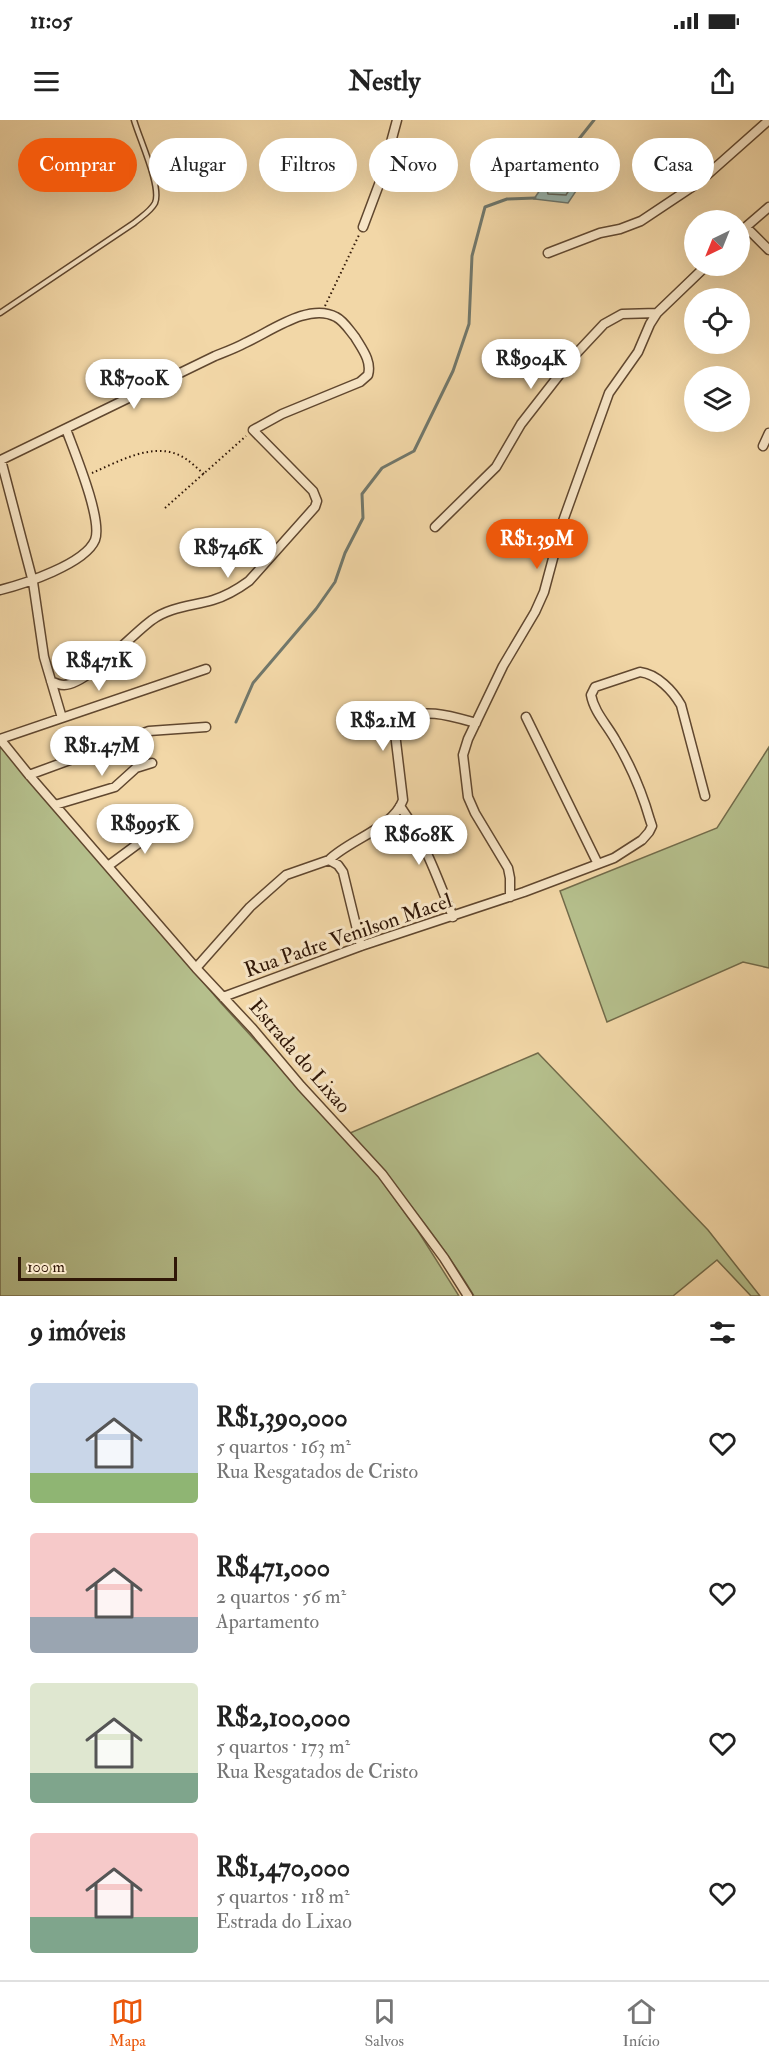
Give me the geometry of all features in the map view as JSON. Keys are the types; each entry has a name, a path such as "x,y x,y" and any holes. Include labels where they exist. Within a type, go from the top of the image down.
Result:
{"street":[{"path":"363,227 381,179 396,120"},
{"path":"548,253 641,220 698,183 769,120"},
{"path":"750,224 769,207"},
{"path":"750,235 769,250"},
{"path":"510,897 508,868 468,797 463,755 503,666 535,612 544,592 563,521 609,393 638,352 657,313 696,276"},
{"path":"51,681 65,685 75,682 103,663 160,614 212,600 240,588 249,581 315,507 317,501 313,491 253,430 282,414 360,382 368,375 369,363 365,354 348,327 334,315 322,313 294,318 1,460 33,582 44,657 51,681 62,718"},
{"path":"435,527 496,467 521,424 574,356 604,324 622,314 657,313"},
{"path":"0,590 33,582 78,558 95,541 97,533 95,522 83,476 66,429"},
{"path":"763,446 769,433"},
{"path":"0,739 206,669"},
{"name":"Rua Padre Venilson Macel","path":"223,997 361,946 510,897 598,864 632,848 642,840 652,826 644,799 615,739 595,707 591,695 595,687 640,672 646,673 668,687 681,705 705,796"},
{"path":"196,968 250,907 286,875 329,860 337,852 389,819 400,806 403,800 395,733 400,720 412,715 430,713 448,715 476,723"},
{"path":"526,717 598,864"},
{"path":"29,775 149,731 206,727"},
{"name":"Estrada do Lixao","path":"0,739 196,968 382,1174 444,1258 468,1296"},
{"path":"55,805 115,787 136,768 152,763"},
{"path":"400,806 414,825 453,917"},
{"path":"108,866 166,823"},
{"path":"329,860 338,865 343,872 361,946"}],"lane":[{"path":"0,313 134,223 153,207 156,200 156,186 134,120"}],"path":[{"path":"322,313 363,227"},
{"path":"165,508 253,430"},
{"path":"83,476 135,455 157,450 184,457 204,474"}],"green space":[{"path":"0,746 221,1003 376,1173 418,1231 459,1296 0,1296"},
{"path":"769,747 769,968 743,962 607,1022 560,891 717,828"},
{"path":"538,1053 708,1230 760,1296 751,1296 717,1260 673,1296 474,1296 416,1212 350,1133"}],"water":[{"path":"539,192 575,192 568,203 534,199"}],"waterway":[{"path":"580,138 594,120"},
{"path":"236,722 253,683 316,609 335,582 345,553 363,518 362,494 382,468 414,451 453,371 469,324 472,256 485,207 507,199 535,198"}]}
